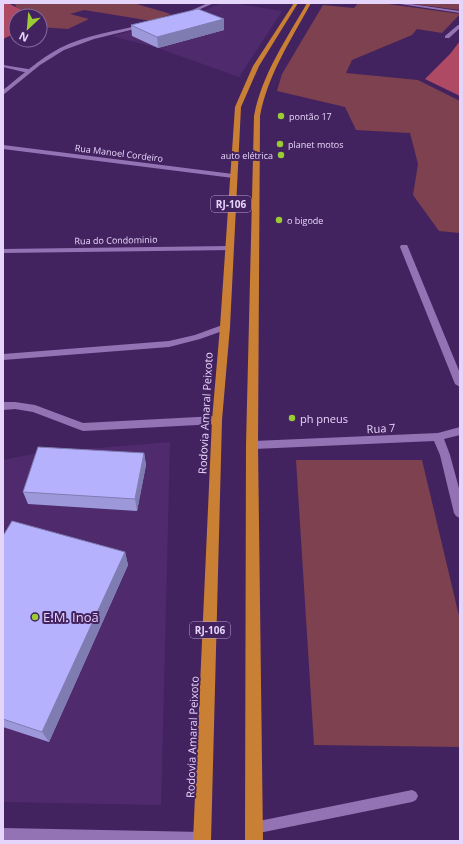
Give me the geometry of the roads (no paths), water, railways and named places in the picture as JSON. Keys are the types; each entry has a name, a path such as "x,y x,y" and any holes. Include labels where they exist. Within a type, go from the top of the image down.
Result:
{"highway":[{"name":"Rodovia Amaral Peixoto","path":"202,840 217,420 225,327 228,248 238,107 242,92 253,71 296,3"},
{"name":"RJ-106","path":"254,834 252,445 256,178 259,103 278,57 309,3"}],"street":[{"path":"182,15 212,3"},
{"path":"395,3 460,12"},
{"path":"3,93 28,71 68,46 150,24"},
{"path":"447,37 460,26"},
{"path":"3,66 28,71"},
{"name":"Rua Manoel Cordeiro","path":"3,147 233,176"},
{"path":"404,247 456,362 460,384"},
{"name":"Rua do Condominio","path":"3,251 228,248"},
{"path":"3,357 169,344 197,337 225,327"},
{"path":"3,406 29,406 44,411 70,424 83,426 217,420"},
{"name":"Rua 7","path":"252,445 438,437 460,431"},
{"path":"438,437 445,455 460,513"},
{"path":"3,836 202,840"}],"lane":[{"path":"254,834 412,796"}],"place":[{"name":"pontão 17","path":"281,116"},
{"name":"planet motos","path":"280,144"},
{"name":"auto elétrica","path":"281,155"},
{"name":"o bigode","path":"279,220"},
{"name":"ph pneus","path":"292,418"},
{"name":"E.M. Inoã","path":"35,617"}]}
